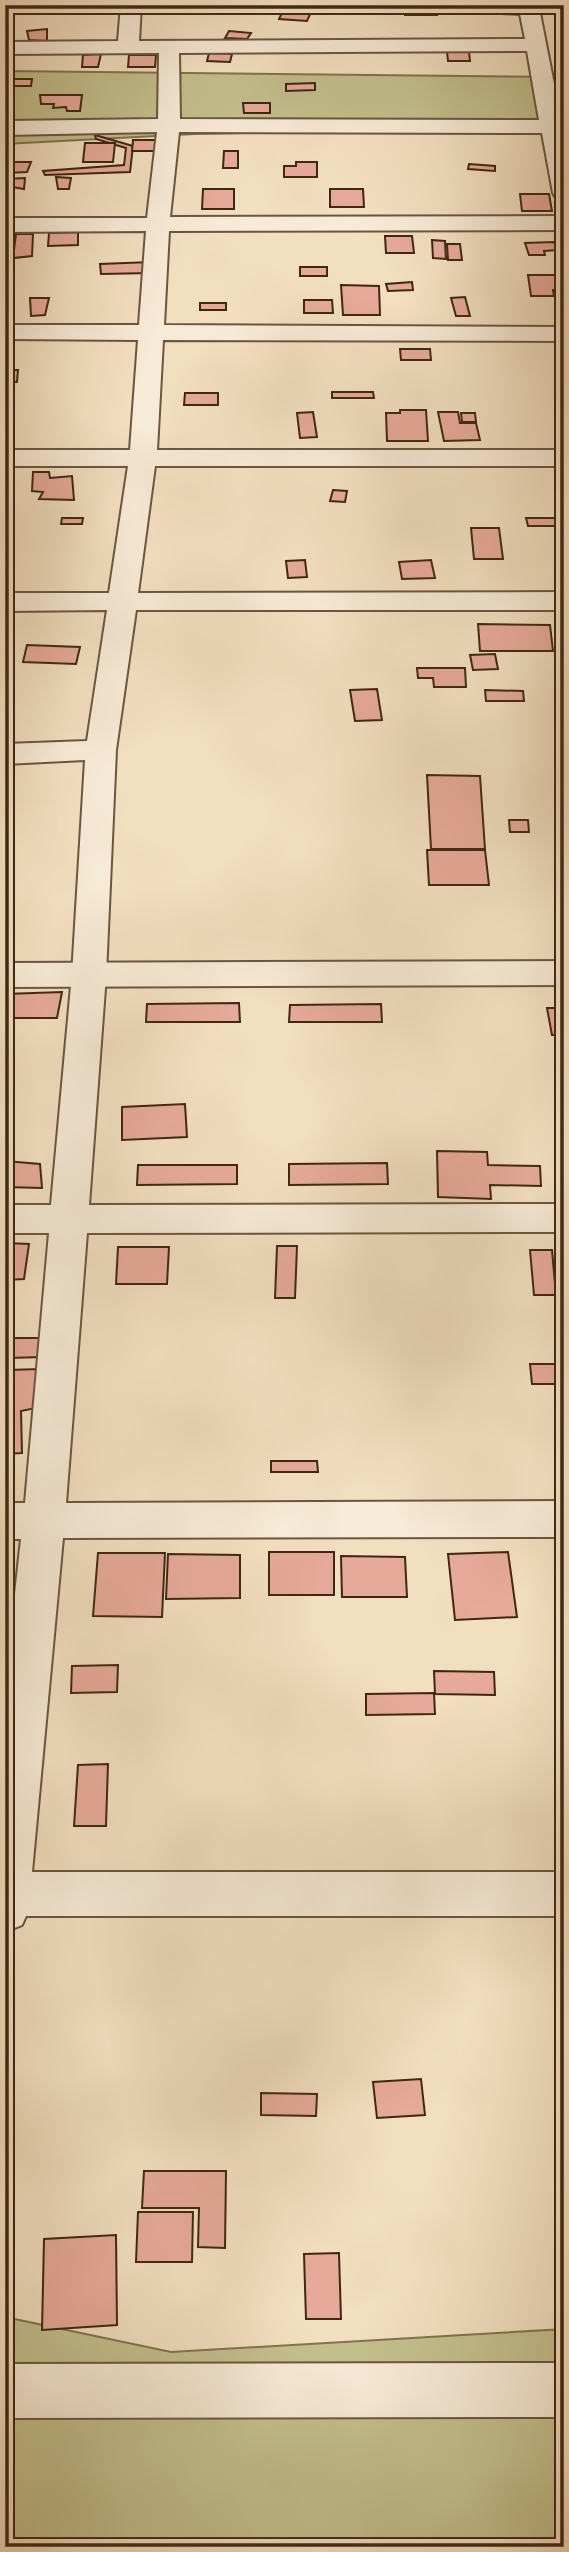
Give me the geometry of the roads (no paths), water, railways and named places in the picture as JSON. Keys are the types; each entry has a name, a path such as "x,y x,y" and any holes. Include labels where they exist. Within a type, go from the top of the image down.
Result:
{"street":[{"path":"128,46 131,5"},
{"path":"467,5 529,8 564,5"},
{"path":"529,8 558,127 564,193"},
{"path":"5,48 128,46 538,53 564,61"},
{"path":"169,47 169,125 158,225 143,458 101,750 89,975 67,1220 25,1521 6,1899 564,1894"},
{"path":"5,128 169,125 558,127"},
{"path":"5,225 564,223"},
{"path":"5,332 564,334"},
{"path":"5,458 564,458"},
{"path":"5,601 564,601"},
{"path":"5,754 101,750"},
{"path":"5,975 564,973"},
{"path":"5,1219 564,1219"},
{"path":"25,1521 564,1519"},
{"path":"5,2392 564,2390"}]}
